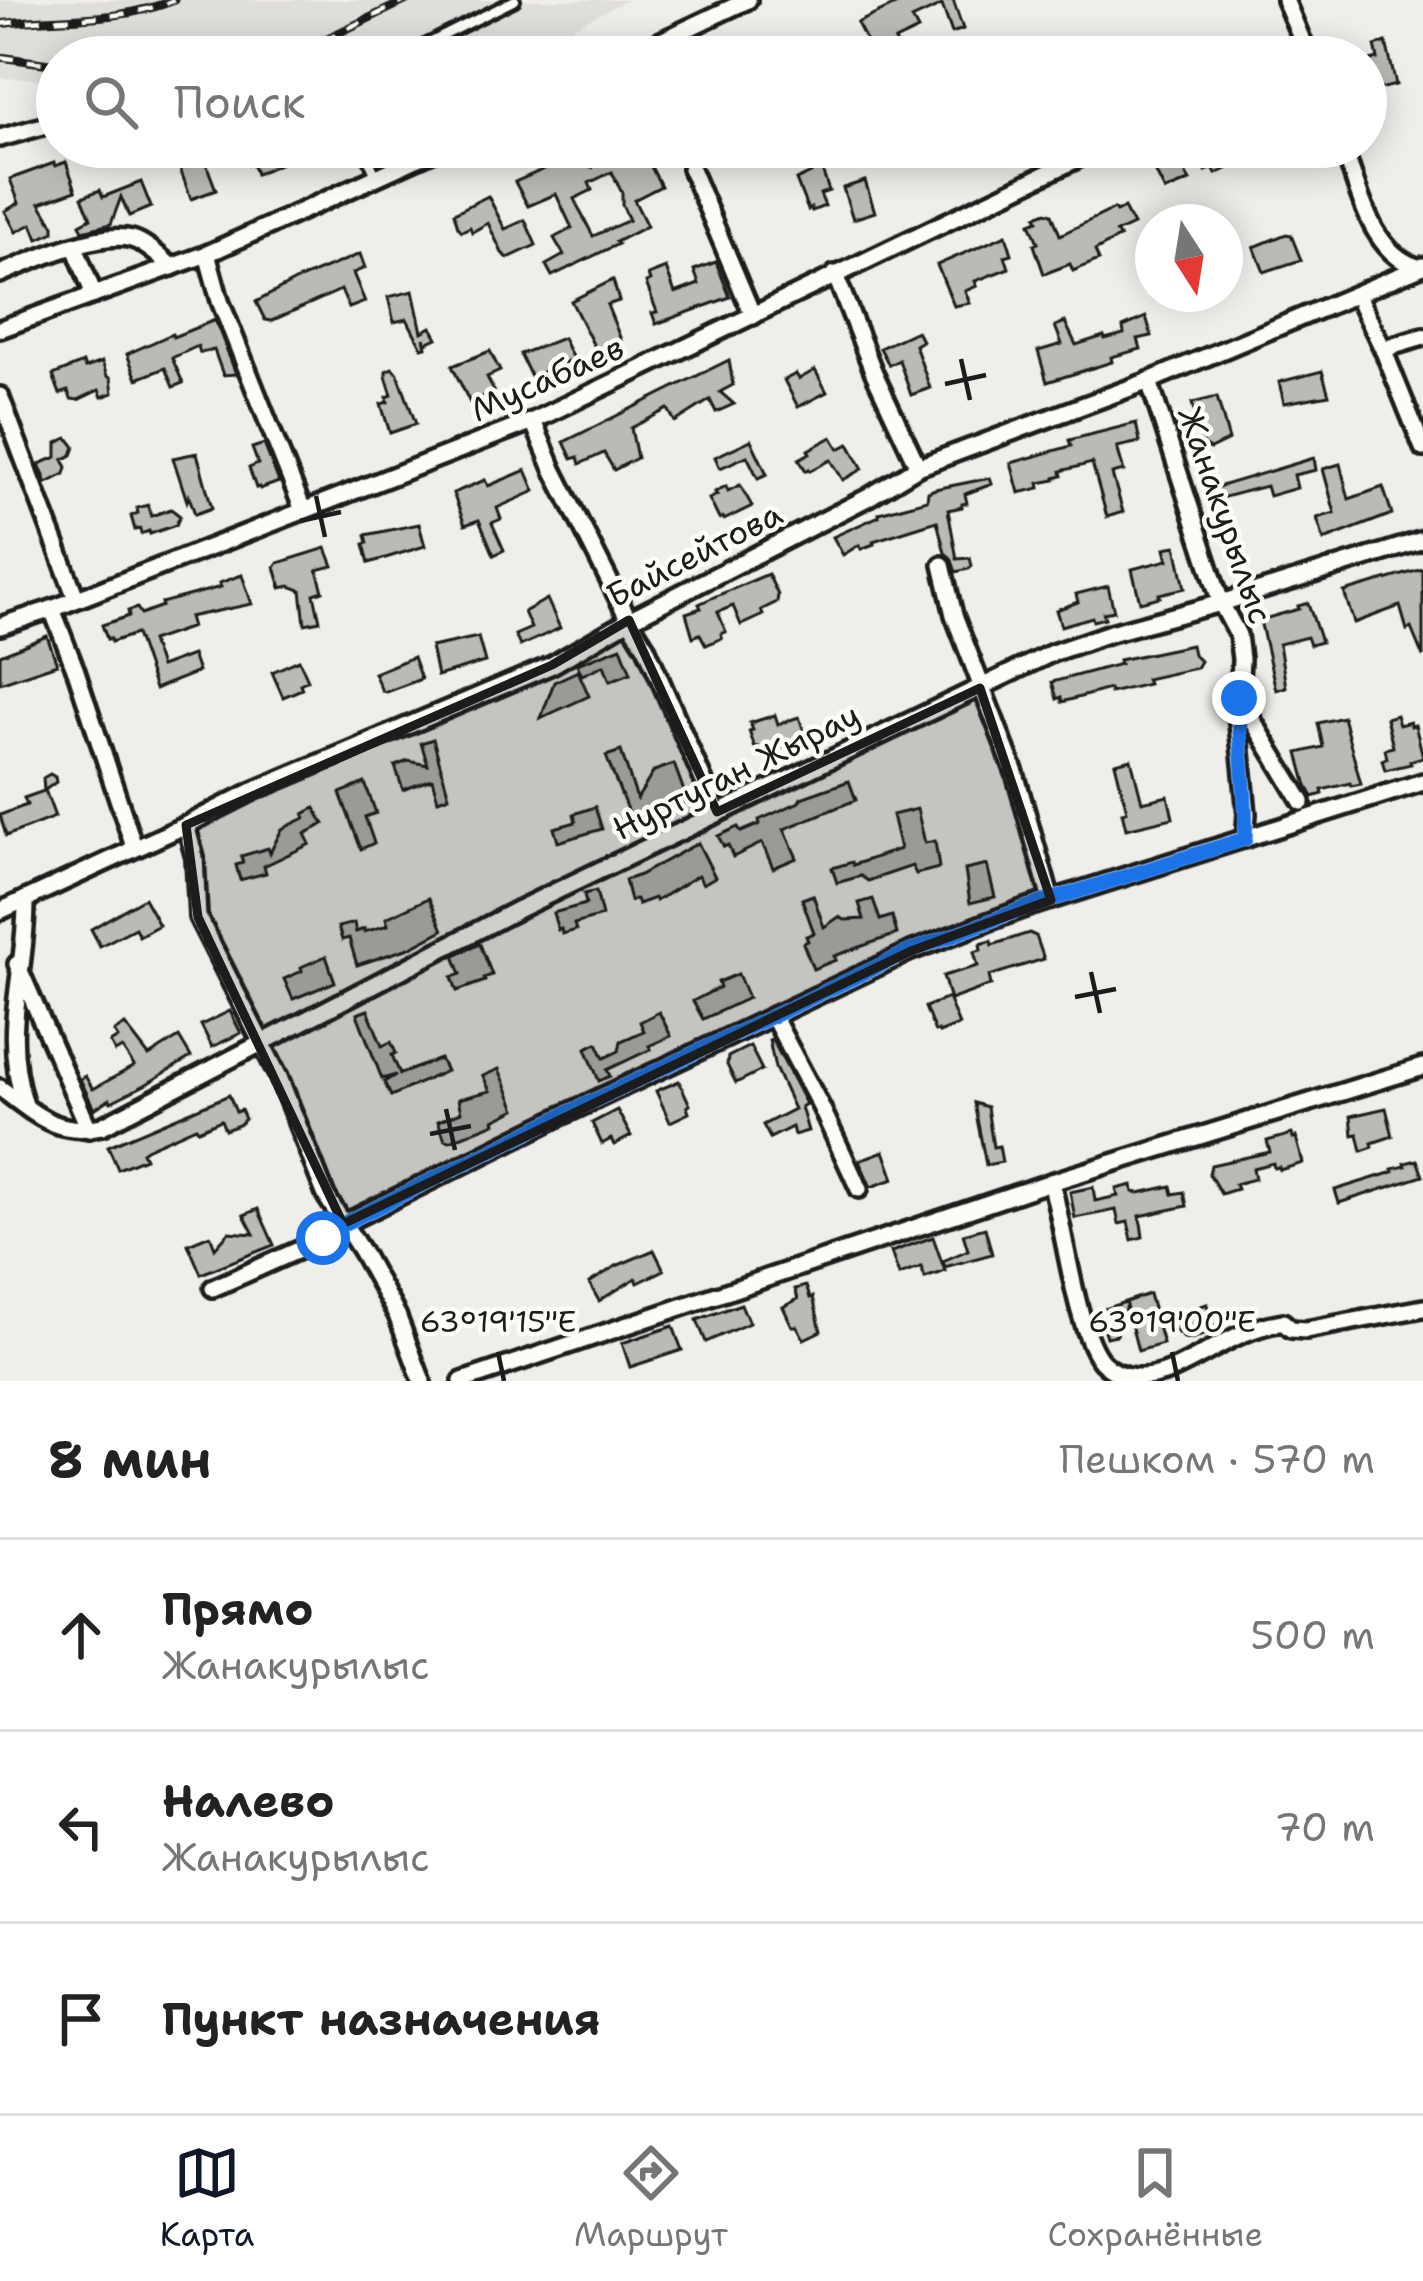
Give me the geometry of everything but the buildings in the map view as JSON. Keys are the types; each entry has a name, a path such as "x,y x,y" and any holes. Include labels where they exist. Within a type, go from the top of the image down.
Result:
{"street":[{"path":"672,36 748,0"},
{"path":"1285,0 1296,36"},
{"path":"0,138 36,128"},
{"path":"0,328 208,254 400,168"},
{"name":"Мусабаев","path":"0,626 533,421 1058,168"},
{"path":"1351,168 1385,248 1420,267"},
{"path":"691,170 753,316"},
{"path":"0,274 51,253 117,236 138,240 172,267"},
{"path":"75,247 94,295"},
{"path":"208,254 220,302 303,510"},
{"name":"Байсейтова","path":"0,911 253,791 552,665 629,620 867,498 918,466 1149,381 1420,267"},
{"path":"836,274 874,373 918,466"},
{"path":"1357,296 1423,448"},
{"path":"1383,350 1423,337"},
{"name":"Жанакурылыс","path":"1149,381 1221,604 1238,634 1245,839"},
{"path":"0,396 76,598"},
{"path":"533,421 646,647 718,812"},
{"name":"Нуртуган Жырау","path":"96,1128 519,909 1071,646 1423,540"},
{"path":"942,566 980,688 1016,773 1051,900"},
{"path":"52,609 134,847"},
{"path":"1239,698 1303,802"},
{"path":"213,1288 302,1249 343,1224 910,951 1051,900 1423,782"},
{"path":"186,825 195,858 198,916 279,1077 326,1196 398,1315 422,1381"},
{"path":"26,899 3,1016 4,1041 26,1106"},
{"path":"0,1088 54,1126 96,1128 16,961"},
{"path":"773,1016 859,1189"},
{"path":"462,1381 1051,1182 1423,1067"},
{"path":"1051,1182 1084,1323 1101,1361 1120,1376 1148,1379 1258,1326 1283,1322 1291,1329 1306,1330 1423,1308"}],"lane":[{"path":"443,36 515,0"},
{"path":"372,168 378,179"}],"highlighted area":[{"path":"629,620 717,812 980,688 1051,900 911,951 343,1224 198,917 186,825 552,665"}],"shaded area":[{"path":"0,0 627,0 556,36 36,36 36,79 0,78"}],"railway":[{"path":"0,24 110,16 174,0"},
{"path":"332,36 407,0"},
{"path":"0,57 36,62"}],"route":[{"path":"323,1238 561,1116 910,951 1022,909 1245,839 1239,698"}]}
